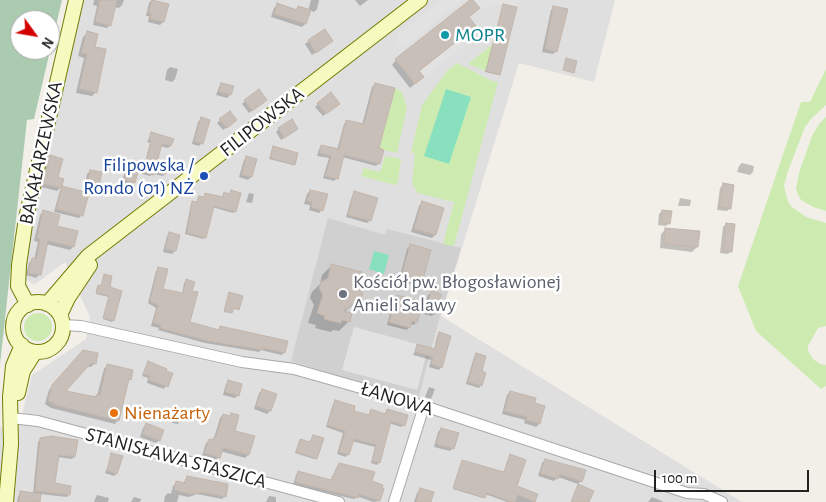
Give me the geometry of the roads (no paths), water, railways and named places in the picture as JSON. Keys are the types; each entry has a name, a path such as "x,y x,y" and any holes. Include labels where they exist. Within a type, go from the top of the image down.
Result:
{"street":[{"name":"BAKAŁARZEWSKA","path":"28,305 18,286 26,218 76,0"},
{"name":"FILIPOWSKA","path":"47,304 88,256 420,0"},
{"name":"FILIPOWSKA","path":"62,320 68,298 104,244"},
{"path":"41,302 47,304 57,310 62,320 60,339 50,349 36,352 22,346 14,332 14,324 16,316 21,309 41,302"},
{"name":"ŁANOWA","path":"62,320 81,326 242,362 294,369 424,406 685,498 704,494 722,502"},
{"path":"6,502 6,416 13,366 22,346"},
{"path":"6,416 23,371 36,352"},
{"path":"394,502 424,406"},
{"name":"STANISŁAWA STASZICA","path":"6,416 38,421 339,502"}],"place":[{"name":"MOPR","path":"445,35"},
{"name":"Filipowska / Rondo (01) NŻ","path":"204,176"},
{"name":"Kościół pw. Błogosławionej Anieli Salawy","path":"343,294"},
{"name":"Nienażarty","path":"114,413"}]}
